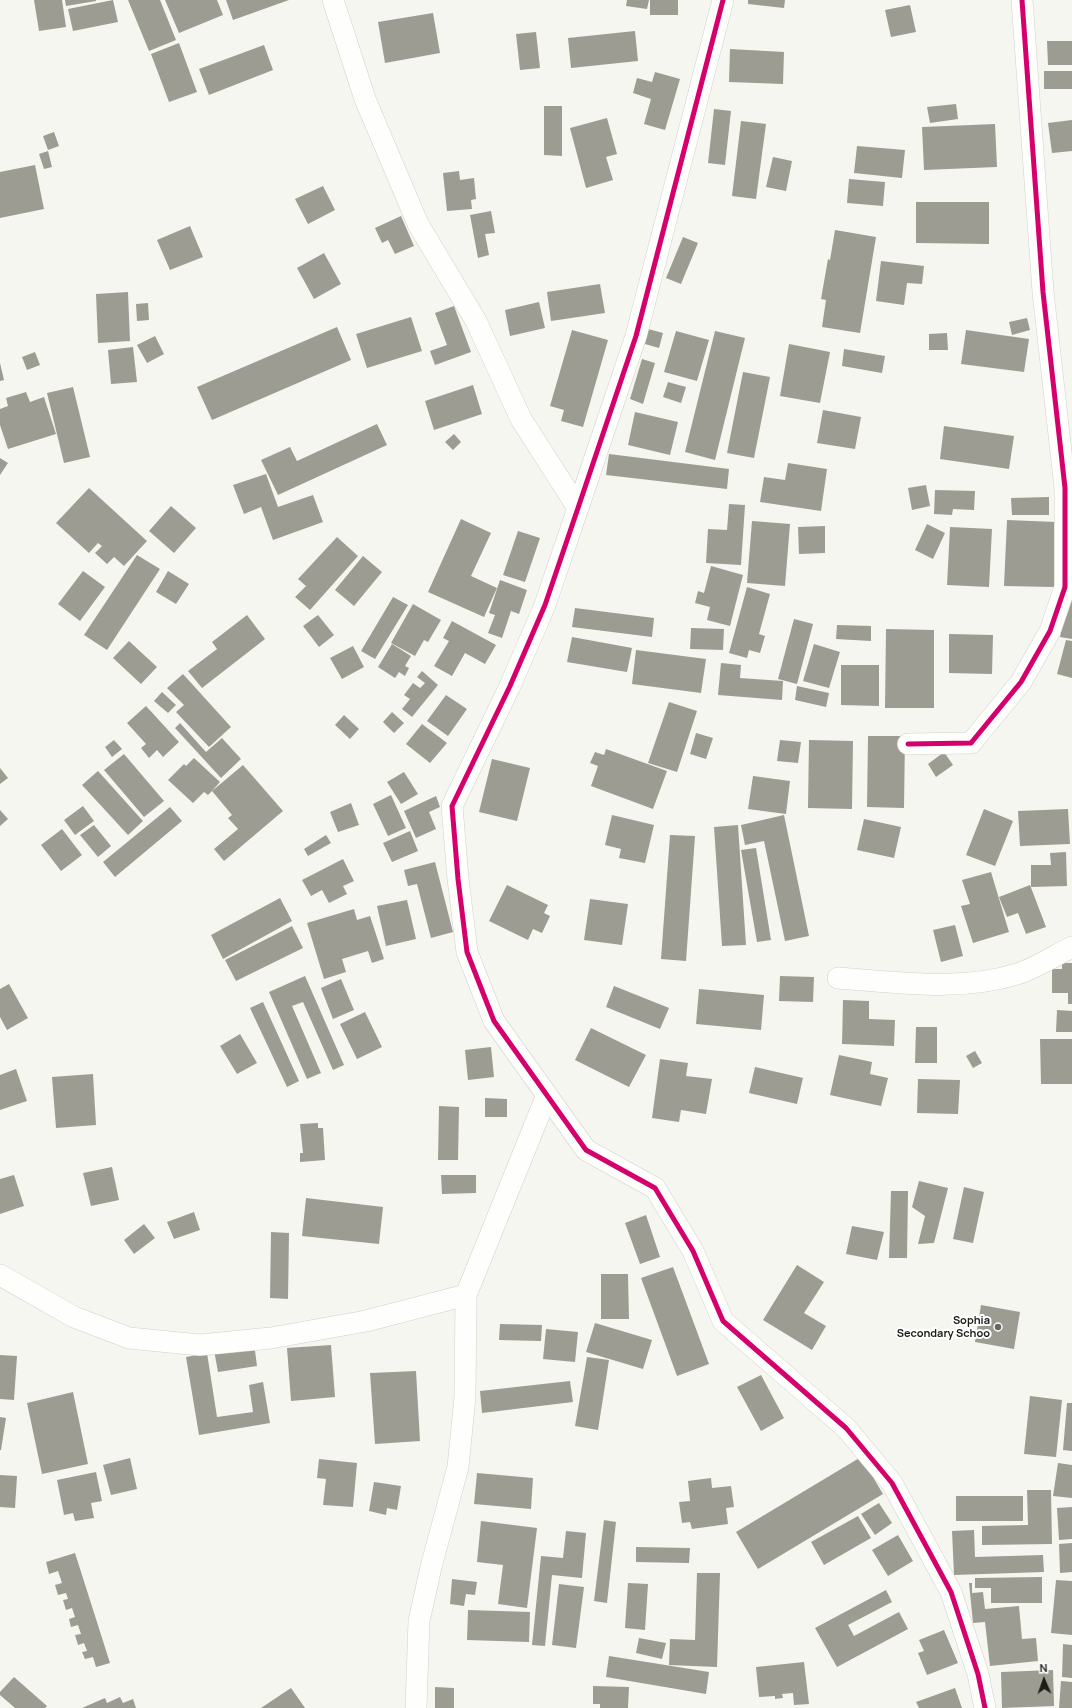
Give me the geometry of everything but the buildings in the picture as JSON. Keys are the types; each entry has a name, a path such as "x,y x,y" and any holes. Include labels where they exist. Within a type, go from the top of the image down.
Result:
{"street":[{"path":"333,0 365,99 418,224 476,321 521,419 578,508"},
{"path":"723,0 636,336 545,605 510,686 452,806 458,879 468,952 494,1021 586,1150 655,1188 694,1251 723,1321 846,1428 892,1483 951,1592 978,1674 985,1708"},
{"path":"908,744 971,743 1022,682 1050,631 1065,587 1065,488 1043,292 1022,0"},
{"path":"838,978 939,985 981,983 1019,974 1072,947"},
{"path":"416,1708 419,1621 431,1567 458,1466 465,1397 466,1295 547,1095"},
{"path":"0,1275 74,1317 129,1338 200,1345 271,1338 366,1321 466,1295"}],"cycle path":[{"path":"723,0 636,336 545,605 510,686 452,806 458,879 467,952 494,1021 586,1150 655,1188 693,1251 723,1321 846,1428 892,1483 951,1592 978,1674 985,1708"},
{"path":"908,744 971,743 1021,682 1050,631 1065,587 1065,488 1043,292 1022,0"}],"place":[{"name":"Sophia Secondary Schoo","path":"998,1327"}]}
